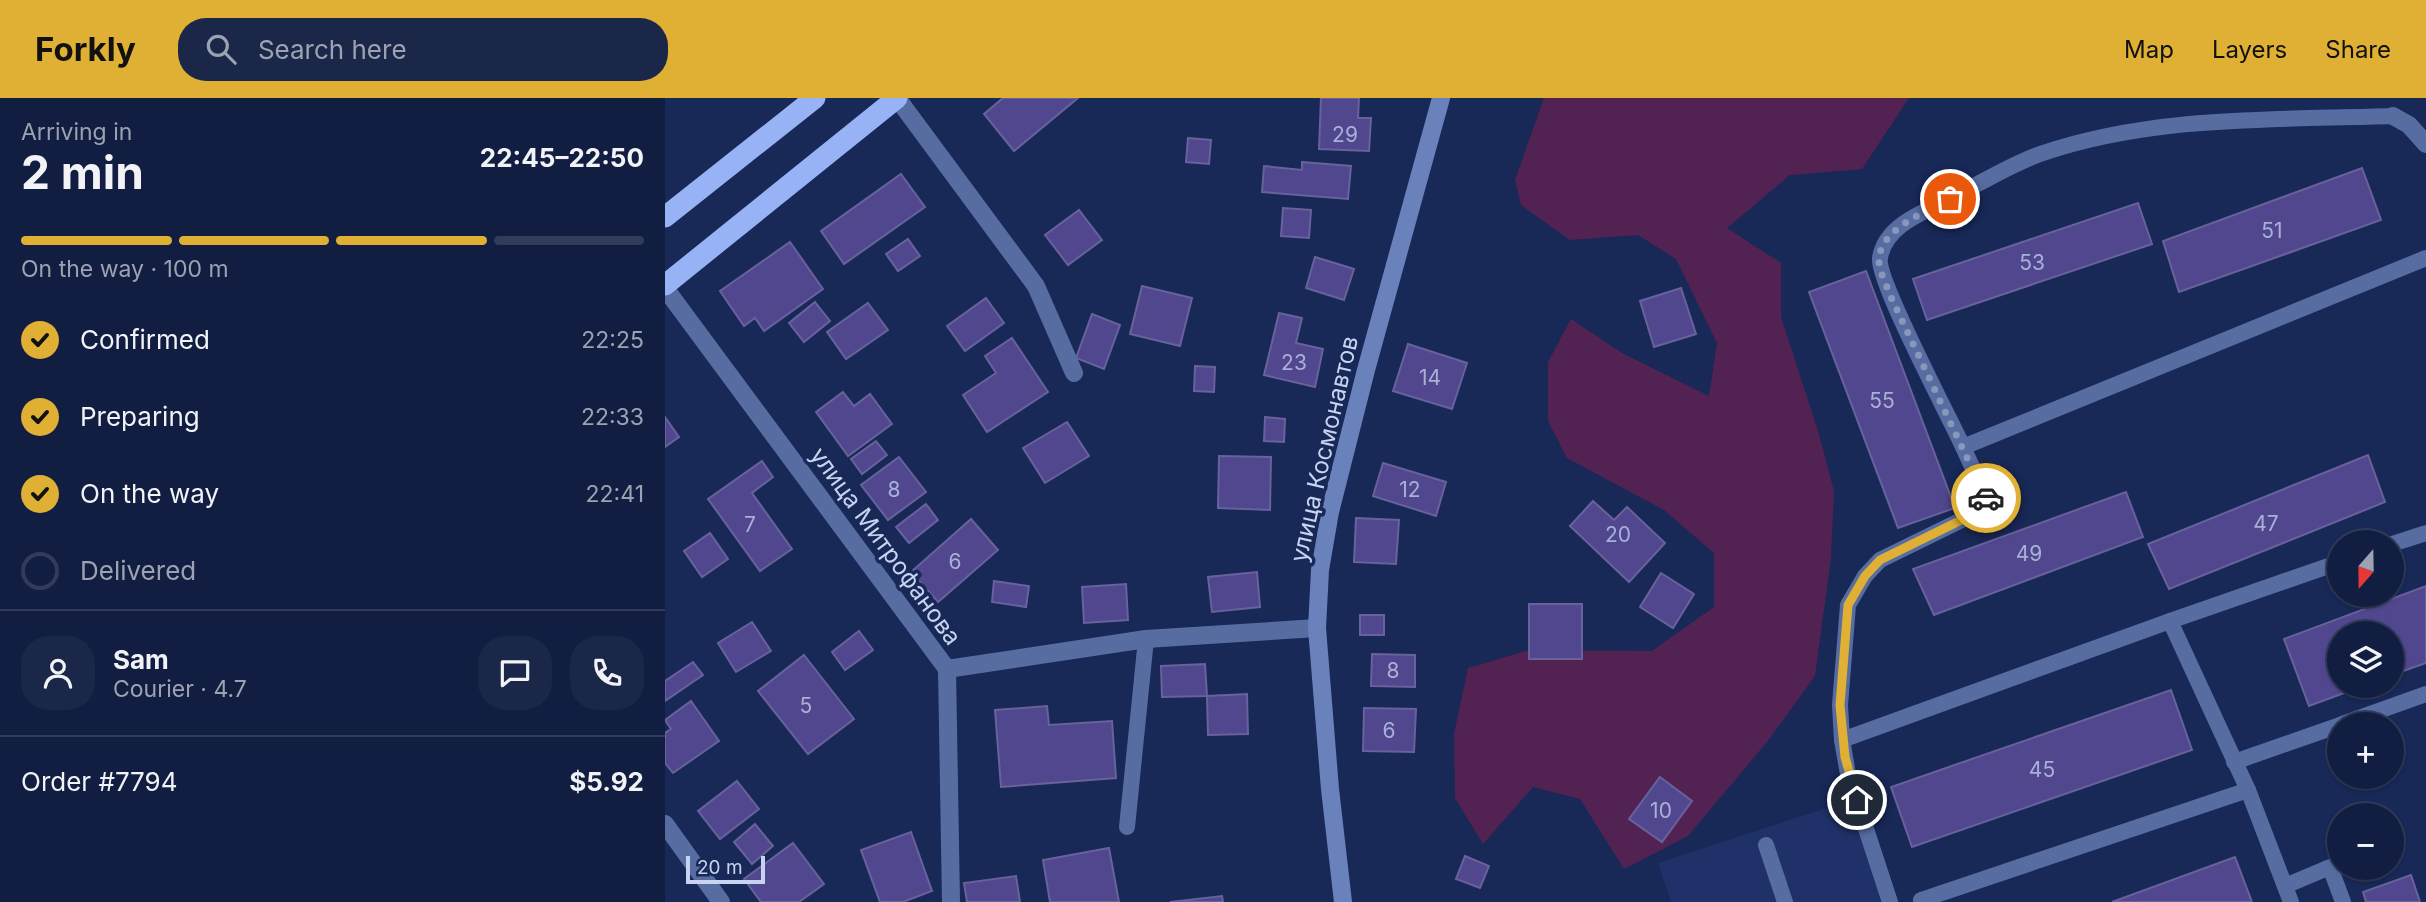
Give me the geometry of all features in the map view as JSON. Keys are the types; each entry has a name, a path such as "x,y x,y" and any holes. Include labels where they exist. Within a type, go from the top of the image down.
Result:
{"highway":[{"path":"665,217 815,98"},
{"path":"665,286 897,98"}],"street":[{"path":"897,98 1036,286 1074,373"},
{"name":"улица Космонавтов","path":"1342,901 1317,628 1320,570 1330,512 1366,370 1441,98"},
{"path":"2393,116 2409,125 2426,144"},
{"name":"улица Митрофанова","path":"665,286 947,669 1146,639 1317,628"},
{"path":"947,669 951,902"},
{"path":"665,824 721,902"}],"lane":[{"path":"1890,902 1848,774 1842,740 1840,705 1848,605 1865,576 1880,560 1990,506 1889,293 1879,261 1885,242 1905,221 2038,155 2109,134 2186,123 2393,116"},
{"path":"1963,447 2426,258"},
{"path":"2405,540 2426,533"},
{"path":"1842,740 2327,567"},
{"path":"2170,621 2248,790 2291,902"},
{"path":"1127,827 1146,639"},
{"path":"2377,712 2426,694"},
{"path":"2234,762 2327,730"},
{"path":"1921,900 2248,790"},
{"path":"1766,845 1785,902"},
{"path":"2285,886 2330,867 2343,902"}],"shaded area":[{"path":"1544,98 1909,98 1862,169 1790,175 1727,228 1781,263 1781,317 1818,431 1834,491 1831,558 1815,676 1767,742 1688,836 1624,869 1580,799 1533,787 1483,844 1455,798 1454,734 1468,668 1529,650 1652,651 1714,607 1714,553 1664,510 1567,458 1548,421 1548,362 1571,319 1622,353 1709,396 1717,343 1676,259 1638,235 1570,240 1521,205 1515,180"},
{"path":"1860,797 1895,902 1671,902 1658,863"}],"building":[{"path":"1003,98 1078,98 1014,151 984,114"},
{"path":"1321,98 1359,98 1358,118 1371,118 1369,151 1319,149"},
{"path":"1188,138 1211,140 1209,164 1186,162"},
{"path":"1302,162 1351,166 1348,199 1262,192 1264,166 1302,170"},
{"path":"2362,168 2381,220 2179,292 2163,241"},
{"path":"901,174 925,207 844,264 821,231"},
{"path":"2138,203 2152,244 1927,320 1913,279"},
{"path":"1283,208 1311,210 1309,238 1281,236"},
{"path":"1079,210 1102,240 1068,265 1045,235"},
{"path":"908,239 920,256 898,271 886,254"},
{"path":"790,242 823,289 764,331 755,318 744,326 720,291"},
{"path":"1315,257 1354,269 1344,300 1306,288"},
{"path":"1866,271 1955,508 1898,528 1809,292"},
{"path":"1142,286 1192,298 1180,346 1130,334"},
{"path":"1681,288 1696,334 1654,347 1640,301"},
{"path":"986,298 1004,323 965,351 947,326"},
{"path":"815,302 830,321 804,342 789,323"},
{"path":"868,303 888,330 846,359 827,332"},
{"path":"1279,313 1302,318 1296,343 1323,349 1315,387 1264,375"},
{"path":"1092,314 1120,325 1104,369 1076,358"},
{"path":"1012,338 1048,392 987,432 963,395 996,373 985,356"},
{"path":"1408,344 1467,363 1452,409 1393,391"},
{"path":"1195,366 1215,367 1214,392 1194,391"},
{"path":"843,392 854,406 870,394 892,424 848,456 816,412"},
{"path":"665,417 679,437 665,447"},
{"path":"1265,417 1285,419 1284,442 1264,441"},
{"path":"1067,422 1089,456 1045,483 1023,448"},
{"path":"876,441 887,455 862,474 851,459"},
{"path":"2368,455 2385,502 2169,589 2148,544"},
{"path":"1219,456 1271,457 1270,510 1218,508"},
{"path":"899,457 926,492 888,520 861,485"},
{"path":"762,461 773,477 752,493 792,549 760,571 708,499"},
{"path":"1383,463 1446,482 1436,516 1373,496"},
{"path":"2126,492 2143,537 1934,615 1913,569"},
{"path":"1593,501 1614,520 1627,507 1665,543 1629,582 1570,526"},
{"path":"926,504 938,520 909,543 896,527"},
{"path":"1356,518 1399,520 1396,564 1354,562"},
{"path":"971,519 998,550 938,602 911,572"},
{"path":"710,533 728,559 702,577 684,551"},
{"path":"1257,572 1260,607 1212,612 1208,577"},
{"path":"1661,573 1694,594 1673,628 1640,607"},
{"path":"994,581 1029,586 1026,607 992,602"},
{"path":"1126,584 1128,620 1084,623 1082,587"},
{"path":"2426,586 2426,663 2404,671 2404,621 2332,621 2370,607 2405,607 2405,594"},
{"path":"1529,604 1582,604 1582,659 1529,659"},
{"path":"1360,615 1384,615 1384,635 1360,635"},
{"path":"752,622 771,651 736,672 718,643"},
{"path":"2327,623 2327,698 2331,698 2309,706 2284,639"},
{"path":"859,631 873,650 845,670 832,652"},
{"path":"1372,654 1415,655 1415,687 1371,686"},
{"path":"804,655 854,719 808,754 758,691"},
{"path":"693,662 703,675 665,701 665,681"},
{"path":"1205,664 1207,696 1162,697 1161,666"},
{"path":"2171,690 2192,750 1912,847 1891,787"},
{"path":"1247,694 1248,734 1208,735 1207,696"},
{"path":"691,701 719,741 673,773 665,763 665,733 671,729 665,720"},
{"path":"1047,706 1049,725 1112,721 1116,778 1001,787 995,710"},
{"path":"1364,708 1416,709 1414,752 1363,751"},
{"path":"1660,777 1692,801 1662,842 1629,819"},
{"path":"737,781 759,809 720,839 698,811"},
{"path":"755,824 773,846 752,864 734,842"},
{"path":"911,832 932,891 903,902 880,902 861,850"},
{"path":"793,843 824,884 799,902 761,902 744,879"},
{"path":"1109,848 1119,902 1050,902 1043,860"},
{"path":"1465,856 1489,866 1480,888 1456,879"},
{"path":"2235,857 2252,902 2112,902"},
{"path":"2411,875 2420,902 2366,902 2363,892 2404,880"},
{"path":"1016,876 1020,902 967,902 964,883"},
{"path":"1222,896 1223,902 1170,902"}],"way so far":[{"path":"1950,199 1905,221 1885,242 1879,261 1889,293 1986,498"}],"route":[{"path":"1857,800 1848,774 1840,705 1848,605 1865,576 1880,560 1990,506 1986,498"}]}
